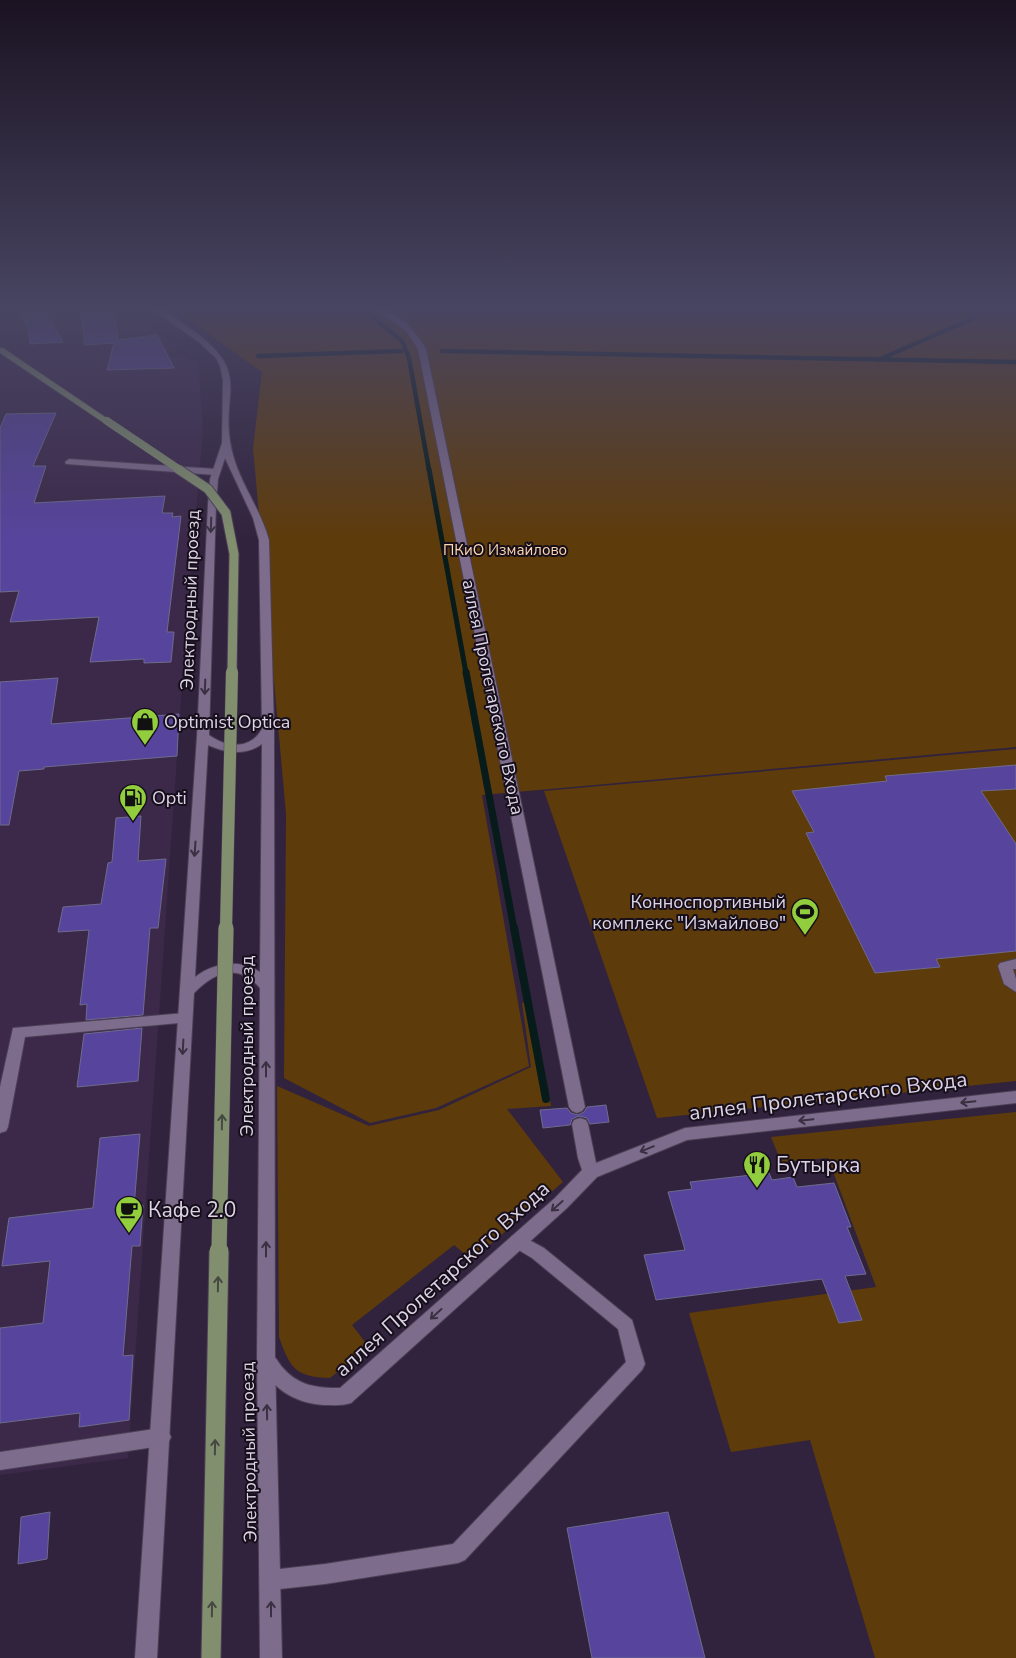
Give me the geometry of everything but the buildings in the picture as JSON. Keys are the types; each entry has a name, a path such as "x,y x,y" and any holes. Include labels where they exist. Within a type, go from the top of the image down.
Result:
{"main road":[{"path":"53,385 208,489 226,513 234,554 211,1658"}],"street":[{"name":"Электродный проезд","path":"146,1658 203,736 212,504 216,472 226,443 227,385"},
{"name":"аллея Пролетарского Входа","path":"429,385 577,1107"},
{"name":"Электродный проезд","path":"226,443 238,480 262,527 264,540 268,729 266,1359 271,1658"},
{"path":"69,462 216,472"},
{"path":"203,736 212,744 223,748 248,747 258,743 268,729"},
{"path":"1016,964 1005,966 1009,981 1016,987"},
{"path":"186,993 196,981 209,973 226,968 245,969 258,974 266,986"},
{"path":"0,1127 18,1032 185,1018"},
{"name":"аллея Пролетарского Входа","path":"266,1359 274,1372 290,1389 314,1397 344,1397 561,1203 592,1172 686,1134 1016,1097"},
{"path":"580,1124 586,1158 592,1172"},
{"path":"271,1580 325,1574 458,1553 636,1364 626,1325 538,1253 518,1241"},
{"path":"0,1461 161,1437"}],"shaded area":[{"path":"0,385 200,385 203,429 185,642 128,1458 0,1475"}],"green space":[{"name":"ПКиО Измайлово","path":"260,385 1016,385 1016,747 482,795 529,1066 436,1108 370,1123 284,1078 286,814 253,448"},
{"name":"Конноспортивный комплекс \"Измайлово\"","path":"1016,749 1016,1081 657,1118 544,791"},
{"path":"531,1000 551,1106 507,1109 563,1182 472,1260 454,1245 352,1325 369,1347 330,1378 309,1376 301,1373 291,1363 279,1337 277,1086 369,1126 439,1110 531,1067 522,1003"},
{"path":"1016,1112 1016,1658 875,1658 810,1440 731,1452 689,1313 876,1287 828,1158 781,1162 771,1137"}],"waterway":[{"path":"414,385 429,470"},
{"path":"429,469 466,673"},
{"path":"466,672 514,929"},
{"path":"514,928 546,1099"}],"place":[{"name":"Optimist Optica","path":"145,746"},
{"name":"Opti","path":"133,822"},
{"name":"Конноспортивный комплекс \"Измайлово\"","path":"805,936"},
{"name":"Бутырка","path":"757,1189"},
{"name":"Кафе 2.0","path":"129,1234"}]}
